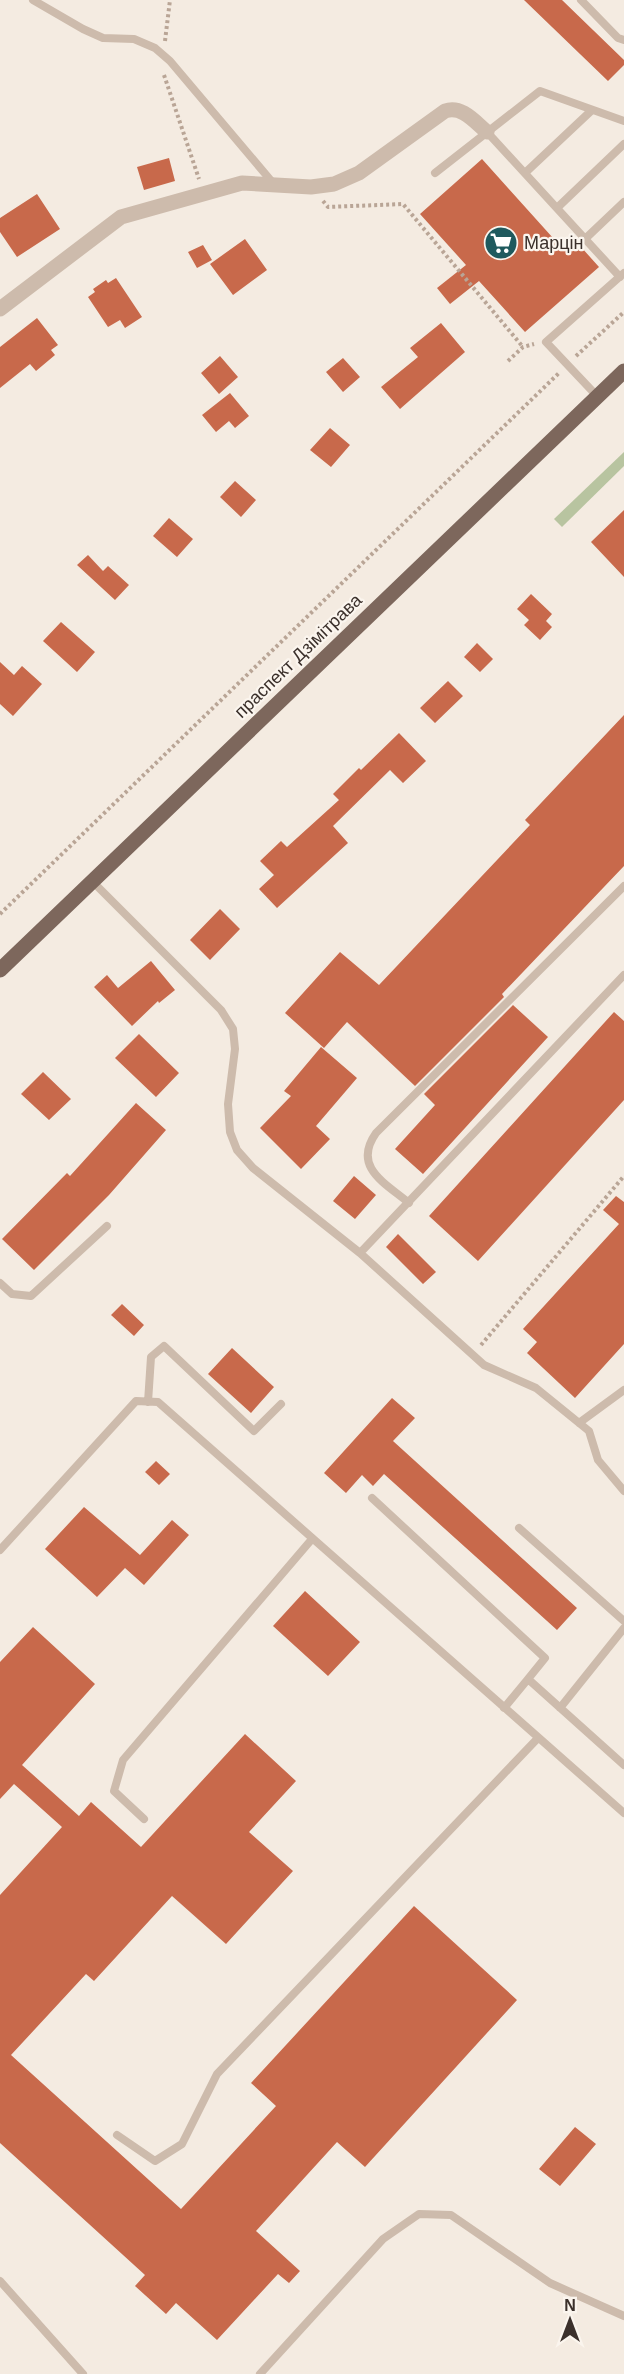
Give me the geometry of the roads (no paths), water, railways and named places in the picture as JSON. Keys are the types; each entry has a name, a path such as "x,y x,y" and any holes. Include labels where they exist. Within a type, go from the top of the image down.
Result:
{"main road":[{"name":"праспект Дзімітрава","path":"0,970 624,371"}],"street":[{"path":"0,309 121,217 242,183 311,188 334,184 359,173 445,111 452,109 459,110 487,132"}],"lane":[{"path":"33,0 103,38 134,39 154,48 164,56 274,184"},
{"path":"581,0 618,38 624,40"},
{"path":"435,173 540,91 624,121"},
{"path":"525,173 592,110"},
{"path":"487,132 622,275 546,342 597,396"},
{"path":"557,208 624,144"},
{"path":"585,238 624,202"},
{"path":"92,881 221,1010 233,1029 235,1049 228,1104 230,1132 237,1150 253,1168 360,1253 484,1365 536,1388 579,1423 588,1431 598,1460 624,1491"},
{"path":"409,1203 371,1171 367,1157 369,1143 376,1133 624,886"},
{"path":"360,1253 624,975"},
{"path":"0,1283 12,1294 31,1296 107,1226"},
{"path":"148,1401 151,1358 164,1346 254,1431 281,1404"},
{"path":"579,1423 624,1390"},
{"path":"0,1550 136,1401 158,1402 624,1813"},
{"path":"372,1498 545,1658 504,1708"},
{"path":"519,1528 624,1621"},
{"path":"144,1819 114,1791 123,1760 312,1539"},
{"path":"560,1708 624,1628"},
{"path":"528,1679 624,1765"},
{"path":"117,2135 155,2160 182,2144 217,2074 538,1738"},
{"path":"260,2374 383,2239 419,2214 452,2215 550,2283 624,2316"},
{"path":"2,2286 83,2374"}],"place":[{"name":"Марцін","path":"501,243"}]}
